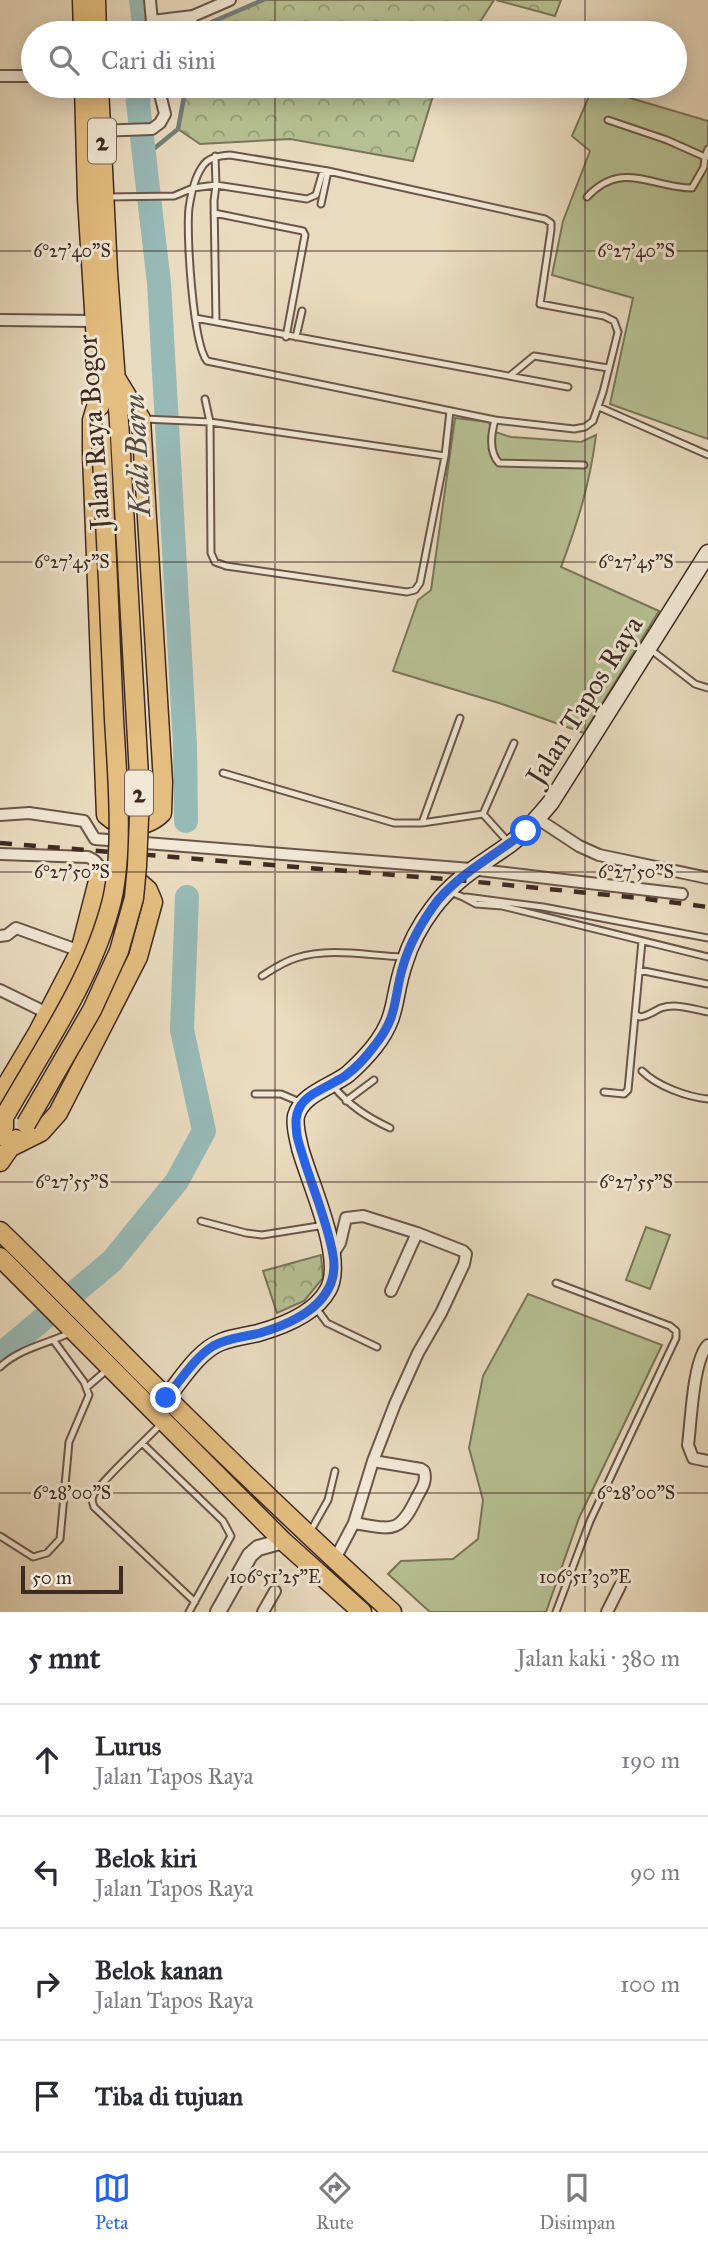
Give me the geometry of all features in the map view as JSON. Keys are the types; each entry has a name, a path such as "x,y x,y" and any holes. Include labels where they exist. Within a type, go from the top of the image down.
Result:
{"main road":[{"path":"82,0 83,21"},
{"path":"96,0 97,21"},
{"name":"Jalan Raya Bogor","path":"0,1162 6,1141 3,1118 79,986 98,946 112,898 117,867 118,794 101,438 101,333 96,197 93,132 86,98"},
{"name":"Jalan Raya Bogor","path":"93,132 97,98"},
{"name":"Jalan Raya Bogor","path":"6,1141 26,1124 92,1010 119,951 134,898 139,794 120,436 116,378 101,333 96,197"},
{"path":"100,394 92,420 92,454 106,815 113,822 126,825 143,824 155,820 162,813 163,782 147,419 116,378"},
{"name":"Jalan Tapos Raya","path":"302,1103 356,1067 386,1030 395,1010 406,957 431,909 471,869 509,844 538,818 551,802 708,553"},
{"path":"0,1096 80,951 98,881 124,880 140,883 148,890 153,902 138,957 58,1113 41,1132 6,1141"},
{"path":"166,1398 210,1348 221,1342 278,1327 316,1307 331,1284 333,1254 297,1136 295,1121 302,1103"},
{"path":"0,1231 166,1398 307,1535 392,1612"},
{"path":"0,1256 284,1541 362,1612"}],"street":[{"path":"150,0 152,21 193,16 230,0"},
{"path":"190,21 193,16"},
{"path":"0,76 21,76"},
{"path":"93,132 152,130 164,114 161,98"},
{"path":"0,320 101,333"},
{"path":"0,815 29,813 84,821 95,839 471,869 682,894"},
{"path":"106,815 106,840"},
{"path":"538,818 579,846 599,855 708,878"},
{"path":"0,854 88,856 96,860 101,869 98,881"},
{"path":"0,936 7,935 16,928 80,951"},
{"path":"0,990 47,1013"},
{"path":"333,1254 340,1243 346,1218 363,1216 463,1251 466,1258 441,1313 410,1370 373,1461 354,1523 335,1559"},
{"path":"391,1291 417,1233"},
{"path":"708,1345 698,1366 688,1445 693,1458 708,1461"},
{"path":"354,1523 387,1528 398,1525 408,1516 426,1479 421,1469 373,1461"},
{"path":"218,1612 250,1555 266,1544 284,1541"},
{"path":"607,1612 620,1587"},
{"path":"263,1612 275,1591"}],"lane":[{"path":"608,120 667,139 707,156"},
{"path":"587,197 598,185 611,180 644,178 692,188 704,167 708,149"},
{"path":"230,155 326,171 545,219 551,223 540,304 604,316 614,321 618,332 593,421 585,427 574,429 495,420 207,361 202,355 195,318 189,211 193,188 203,165 215,156 230,155"},
{"path":"215,156 216,321"},
{"path":"96,197 171,197 193,188 216,185 307,199 316,195 326,171"},
{"path":"321,204 326,171"},
{"path":"214,213 303,231 305,235 286,337"},
{"path":"296,337 302,311"},
{"path":"195,318 286,337 568,387"},
{"path":"511,375 534,356 608,368"},
{"path":"205,399 210,422 211,553 215,562 226,566 407,592 415,590 420,583 445,456 450,411"},
{"path":"599,407 708,455"},
{"path":"147,419 210,422 445,456"},
{"path":"495,420 492,431 493,456 499,464 584,465"},
{"path":"648,648 695,684 708,688"},
{"path":"422,823 460,718"},
{"path":"483,814 514,743"},
{"path":"223,773 394,823 422,823 483,814"},
{"path":"483,814 509,844"},
{"path":"447,891 476,904 502,906 708,957"},
{"path":"463,897 543,907 708,938"},
{"path":"604,1092 624,1094 628,1090 642,941"},
{"path":"262,976 282,963 309,955 351,953 406,957"},
{"path":"639,970 708,984"},
{"path":"635,1014 640,1017 648,1016 661,1008 673,1006 708,1013"},
{"path":"642,1072 654,1081 688,1095 708,1099"},
{"path":"346,1101 374,1080"},
{"path":"331,1085 366,1116 390,1128"},
{"path":"255,1094 281,1094 302,1103"},
{"path":"201,1221 262,1235 325,1225"},
{"path":"556,1283 670,1326 676,1331 676,1338 590,1521 556,1612"},
{"path":"316,1307 327,1323 377,1346"},
{"path":"0,1367 21,1352 54,1341 71,1328"},
{"path":"0,1536 33,1557 47,1553 60,1539 68,1450 72,1431 89,1395 87,1387 54,1341"},
{"path":"87,1387 110,1367"},
{"path":"164,1422 93,1496 94,1507 195,1602"},
{"path":"142,1443 223,1521 231,1536 189,1612"},
{"path":"307,1535 328,1500 335,1471"}],"green space":[{"path":"263,0 494,0 481,21 214,21"},
{"path":"496,0 561,0 555,16"},
{"path":"184,98 432,98 413,161 290,139 200,144 178,129"},
{"path":"588,98 630,98 708,121 708,439 610,404 633,298 552,275 563,221 590,151 572,136"},
{"path":"455,418 489,422 492,431 511,437 581,442 596,435 583,502 561,567 659,611 584,733 499,703 393,671 418,600 431,590"},
{"path":"646,1227 670,1235 650,1289 626,1280"},
{"path":"321,1255 323,1278 304,1301 277,1313 263,1271"},
{"path":"528,1294 662,1345 579,1518 546,1612 430,1612 388,1574 401,1561 453,1559 478,1539 483,1500 469,1448 483,1376"}],"waterway":[{"name":"Kali Baru","path":"141,0 144,21"},
{"path":"214,21 263,0"},
{"name":"Kali Baru","path":"139,98 159,283 185,745 186,821"},
{"path":"145,156 178,129 184,98"},
{"name":"Kali Baru","path":"0,1355 112,1261 177,1181 204,1131 182,1030 187,897"}],"railway":[{"path":"0,843 457,880 708,907"}],"route":[{"path":"166,1398 210,1348 221,1342 278,1327 296,1319 316,1307 328,1291 333,1276 333,1254 297,1136 297,1113 302,1103 356,1067 386,1030 395,1010 400,978 412,941 431,909 457,880 526,831"}]}
